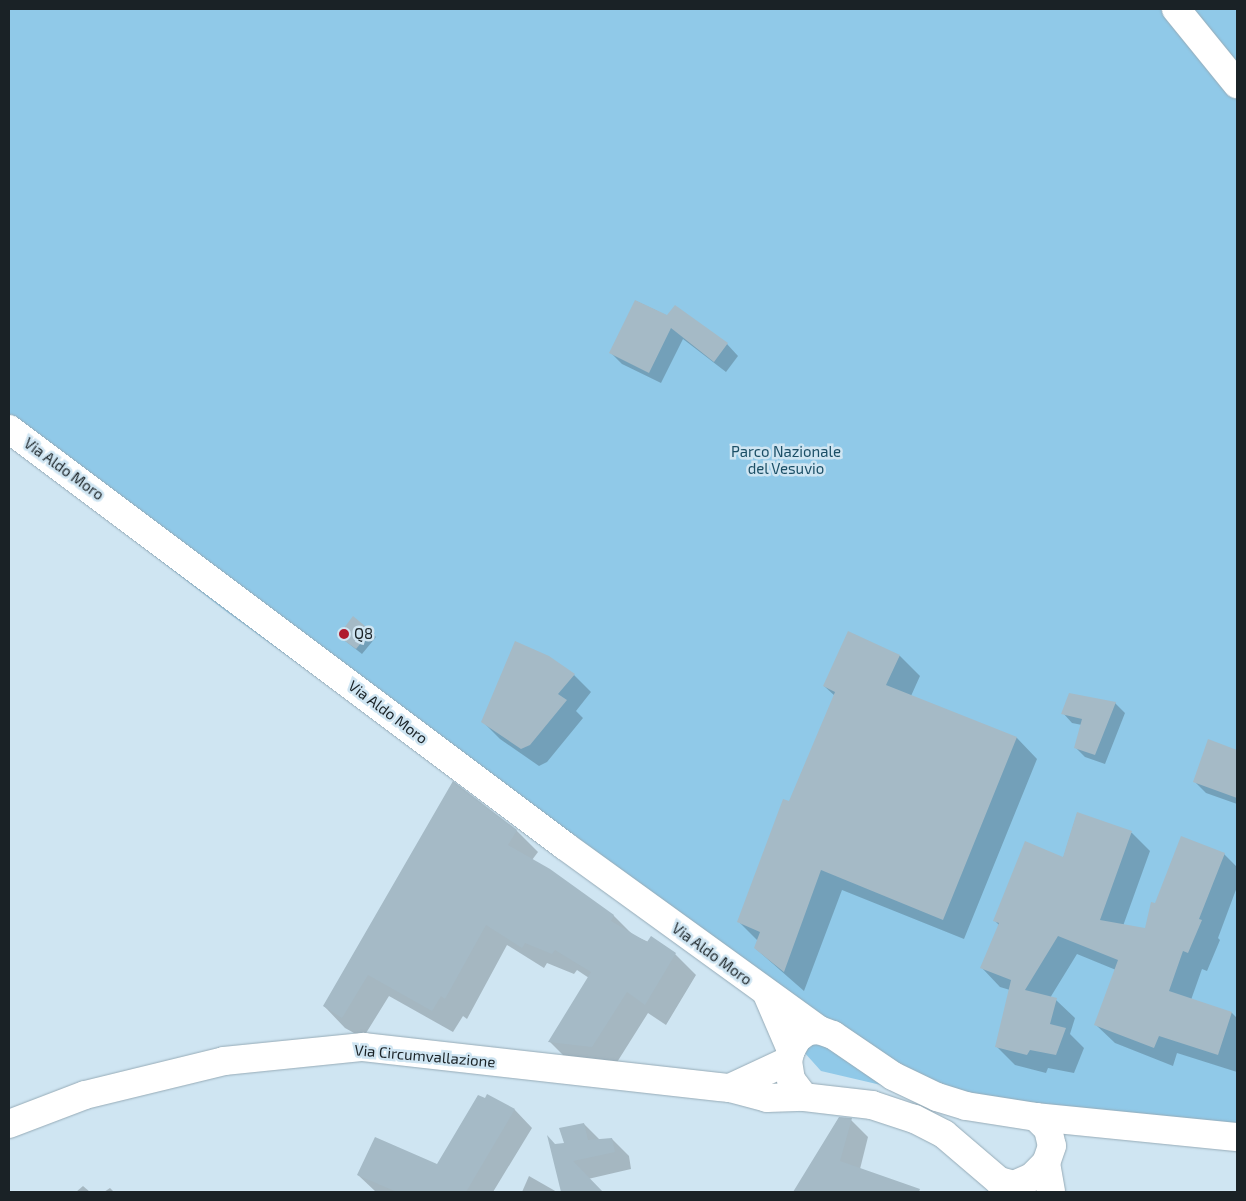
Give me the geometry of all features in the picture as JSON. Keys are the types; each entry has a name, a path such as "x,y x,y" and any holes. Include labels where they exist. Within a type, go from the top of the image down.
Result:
{"main road":[{"path":"1176,9 1237,84"},
{"name":"Via Aldo Moro","path":"9,430 767,994 820,1030 833,1035 893,1076 937,1098 966,1106 1036,1117"},
{"name":"Via Aldo Moro","path":"767,994 790,1056 791,1080 804,1097"},
{"path":"730,1088 790,1056 803,1035 820,1030"},
{"name":"Via Circumvallazione","path":"9,1124 85,1095 224,1061 363,1047 730,1088 767,1098 804,1097 872,1105 908,1116 944,1134 999,1181 1018,1188"},
{"path":"1036,1117 1237,1137"},
{"path":"1036,1117 1048,1129 1051,1192"},
{"path":"1018,1188 1032,1177 1049,1155 1104,1125"}],"green space":[{"name":"Parco Nazionale del Vesuvio","path":"9,9 1237,9 1237,1149 1001,1113 821,1071 751,993 227,612 9,444"}],"building":[{"path":"635,300 667,315 675,305 728,343 714,362 671,328 649,373 609,353"},
{"path":"353,616 371,631 356,649 338,636"},
{"path":"848,631 900,655 886,685 1017,737 943,920 821,870 784,972 754,948 760,932 737,922 783,799 789,801 835,692 823,686"},
{"path":"515,641 549,656 575,674 558,694 567,700 530,745 521,749 481,722"},
{"path":"1069,693 1116,702 1095,755 1074,748 1082,719 1061,714"},
{"path":"1208,739 1237,750 1237,798 1193,782"},
{"path":"453,781 517,830 508,845 550,869 614,915 611,921 647,942 651,936 676,953 645,1005 627,992 592,1047 548,1042 591,972 555,950 552,954 525,943 522,948 486,925 445,999 441,996 432,1011 368,975 342,1018 323,1006"},
{"path":"1077,812 1132,831 1100,920 1145,928 1151,902 1155,903 1181,836 1225,853 1199,919 1202,920 1188,953 1183,951 1169,991 1232,1012 1218,1055 1159,1036 1154,1048 1094,1025 1118,960 1058,936 1025,990 1057,998 1050,1024 1066,1028 1056,1055 1030,1050 1027,1055 995,1047 1011,980 980,968 999,923 993,921 1025,841 1063,857"},
{"path":"487,1094 515,1109 466,1192 397,1192 357,1175 375,1137 437,1164 478,1095 485,1098"},
{"path":"839,1117 852,1118 840,1161 920,1189 919,1192 793,1192"},
{"path":"584,1123 588,1140 612,1138 615,1152 573,1161 603,1192 561,1192 547,1135 555,1144 564,1143 559,1128"}],"place":[{"name":"Q8","path":"344,634"}]}
